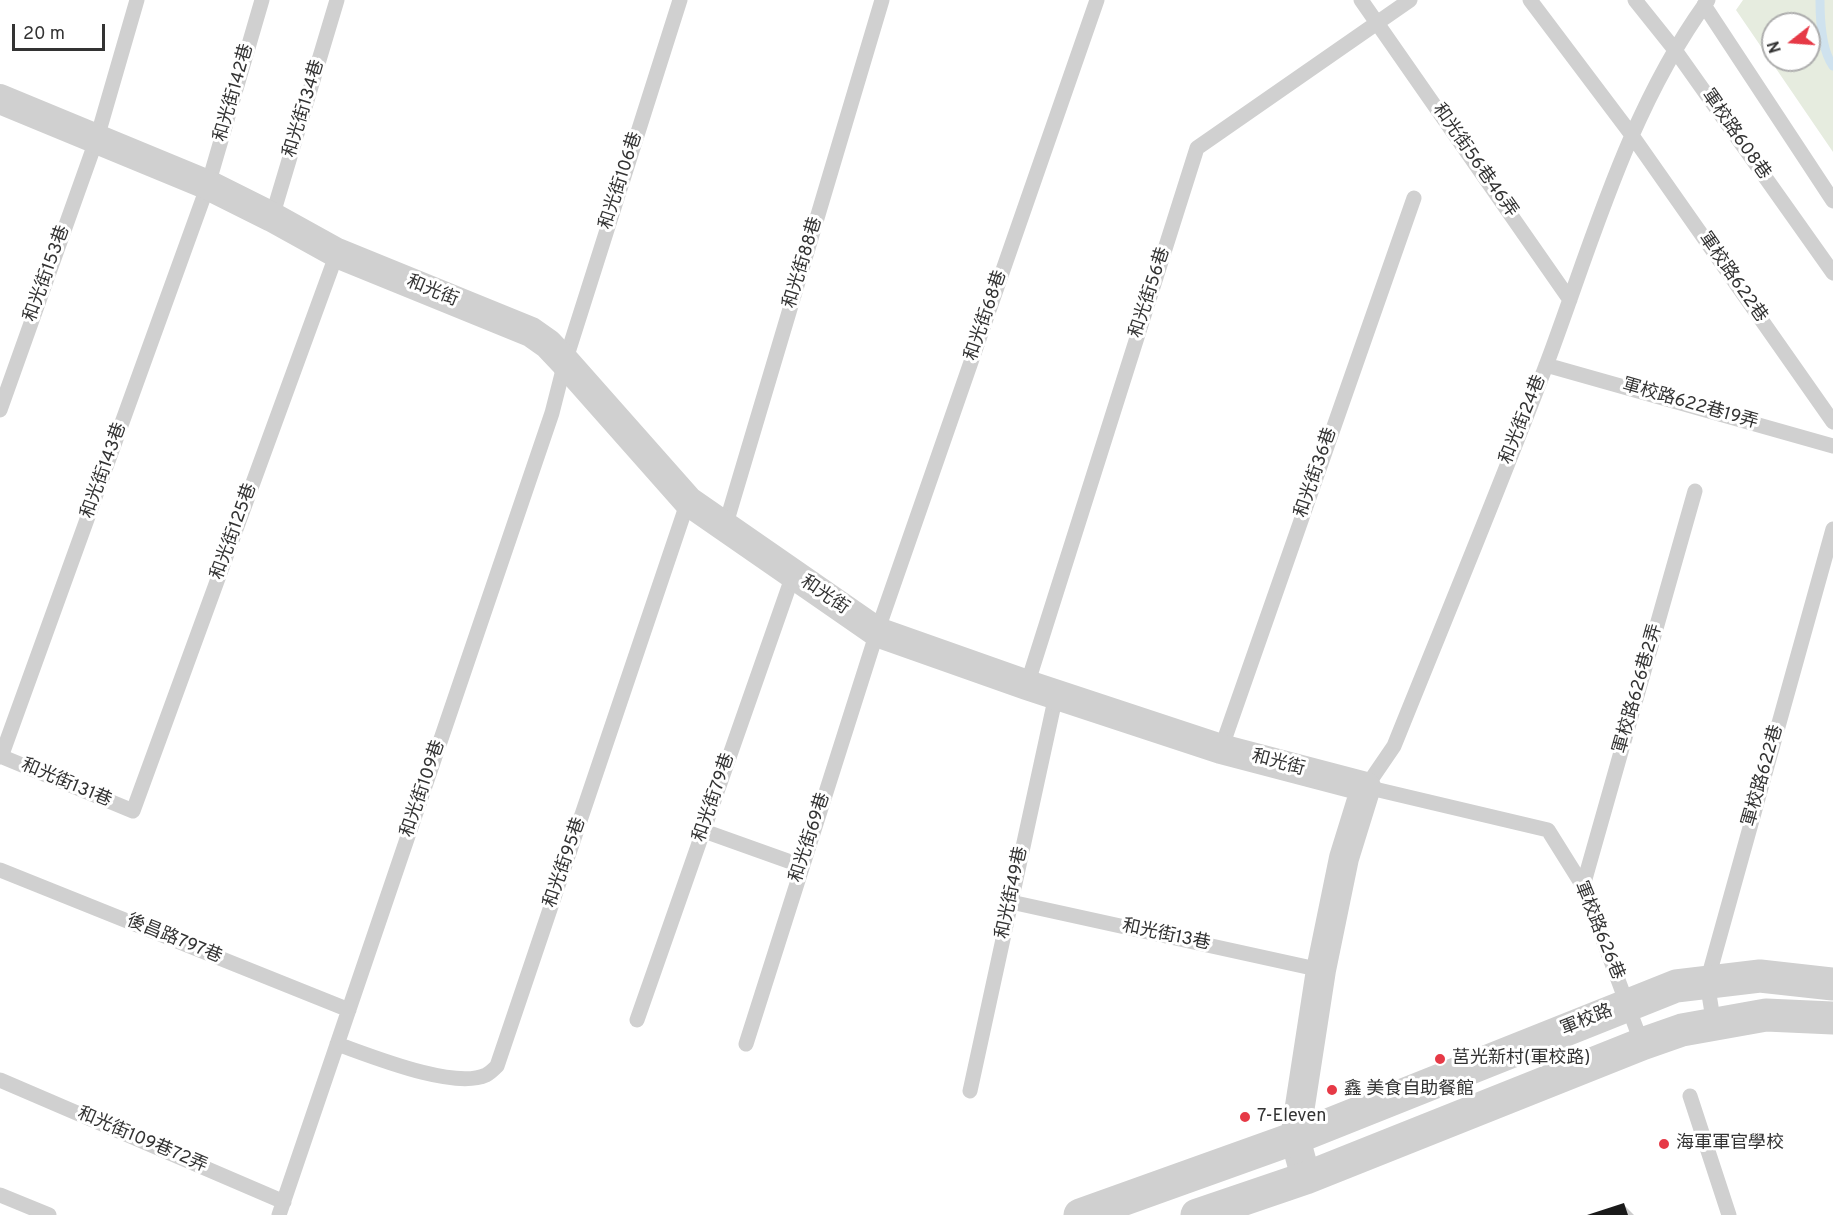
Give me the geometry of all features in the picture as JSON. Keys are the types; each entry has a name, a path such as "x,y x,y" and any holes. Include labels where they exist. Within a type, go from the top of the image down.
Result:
{"street":[{"name":"和光街","path":"0,99 208,185 337,253 531,332 548,344 565,362 688,501 877,632 1056,695 1221,749 1366,787"},
{"path":"1306,1178 1295,1138 1321,970 1344,858 1366,787"},
{"name":"軍校路","path":"1080,1215 1295,1138 1676,986 1760,976 1831,998"},
{"name":"軍校路","path":"1197,1215 1306,1178 1682,1030 1766,1015 1831,998"}],"lane":[{"name":"和光街153巷","path":"0,410 97,138 137,0"},
{"name":"和光街142巷","path":"208,185 262,0"},
{"name":"和光街134巷","path":"272,217 337,0"},
{"name":"和光街106巷","path":"565,362 680,0"},
{"name":"和光街88巷","path":"725,526 882,0"},
{"name":"和光街68巷","path":"877,632 1097,0"},
{"name":"和光街56巷46弄","path":"1361,0 1570,300"},
{"name":"和光街56巷","path":"1027,685 1197,148 1410,0"},
{"name":"軍校路622巷","path":"1530,0 1631,134 1833,422"},
{"name":"軍校路608巷","path":"1635,0 1675,50 1833,273"},
{"name":"和光街24巷","path":"1366,787 1394,746 1546,365 1631,134 1675,50 1706,3"},
{"path":"1706,3 1833,201"},
{"name":"和光街143巷","path":"1,757 208,185"},
{"name":"和光街36巷","path":"1221,749 1414,198"},
{"name":"和光街125巷","path":"133,812 337,253"},
{"name":"和光街109巷","path":"281,1209 548,424 565,362"},
{"name":"軍校路622巷19弄","path":"1546,365 1833,446"},
{"name":"軍校路626巷2弄","path":"1583,886 1695,491"},
{"name":"和光街95巷","path":"337,1044 409,1068 454,1079 487,1075 497,1066 688,501"},
{"name":"軍校路622巷","path":"1714,1025 1707,982 1833,529"},
{"name":"和光街79巷","path":"637,1020 794,575"},
{"name":"和光街69巷","path":"746,1044 877,632"},
{"name":"和光街49巷","path":"970,1091 1056,695"},
{"name":"和光街131巷","path":"1,757 133,812"},
{"name":"軍校路626巷","path":"1366,787 1548,830 1583,886 1642,1044"},
{"path":"704,831 802,866"},
{"name":"後昌路797巷","path":"0,870 349,1010"},
{"name":"和光街13巷","path":"1011,902 1321,970"},
{"name":"和光街109巷72弄","path":"0,1080 281,1209"},
{"path":"1690,1096 1729,1215"},
{"path":"0,1195 49,1215"}],"shaded area":[{"path":"1743,0 1833,0 1833,152 1778,72 1821,72 1821,12 1761,12 1761,47 1736,10"}],"building":[{"path":"1624,1203 1628,1215 1587,1215"}],"waterway":[{"path":"1820,0 1824,44 1833,66"}],"place":[{"name":"莒光新村(軍校路)","path":"1440,1059"},
{"name":"鑫 美食自助餐館","path":"1332,1090"},
{"name":"7-Eleven","path":"1245,1117"},
{"name":"海軍軍官學校","path":"1664,1144"}]}
